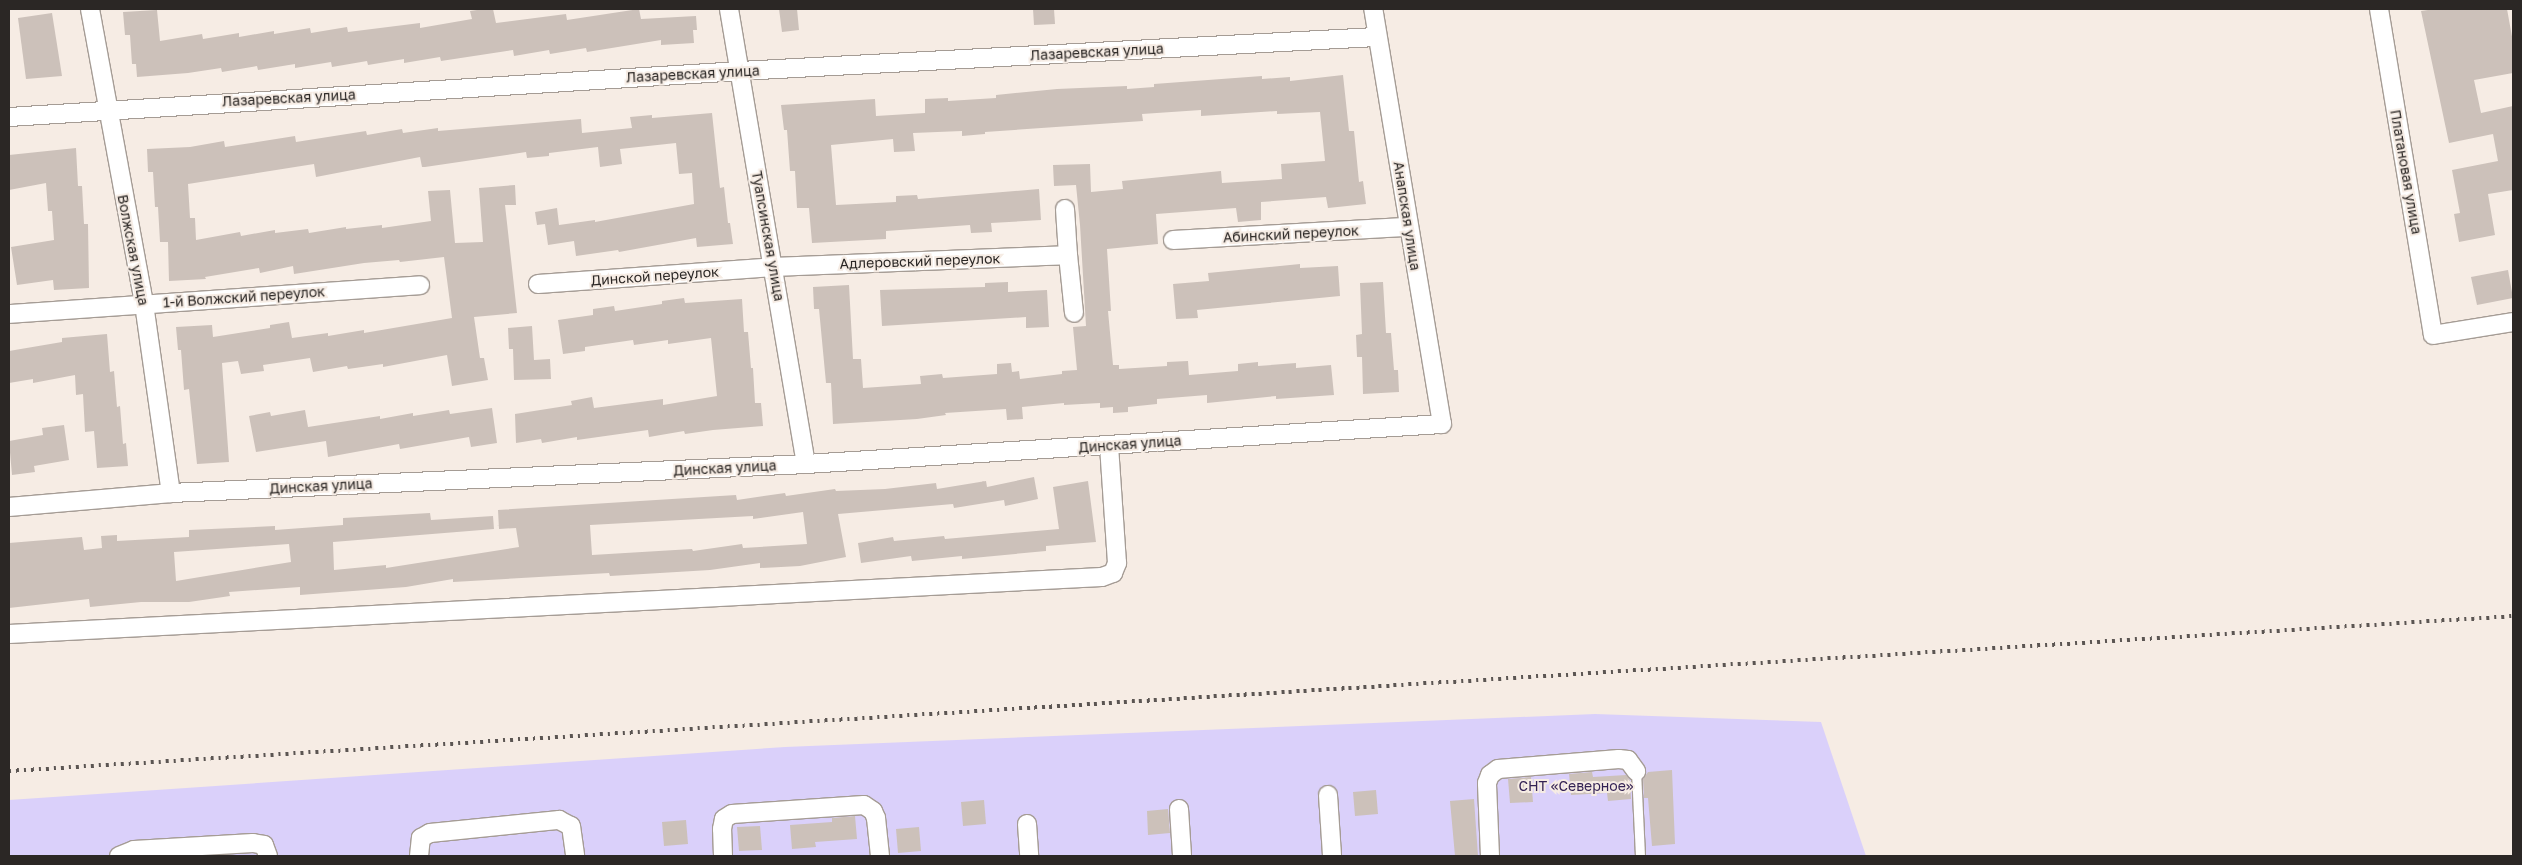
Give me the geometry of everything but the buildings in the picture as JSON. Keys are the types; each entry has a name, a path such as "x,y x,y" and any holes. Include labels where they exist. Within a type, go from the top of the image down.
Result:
{"street":[{"name":"Волжская улица","path":"90,9 144,304 171,493"},
{"name":"Туапсинская улица","path":"729,9 806,464"},
{"name":"Анапская улица","path":"1372,9 1442,424"},
{"name":"Платановая улица","path":"2379,9 2433,335 2513,322"},
{"name":"Лазаревская улица","path":"9,116 740,71 1377,37"},
{"path":"1065,209 1074,313"},
{"name":"Абинский переулок","path":"1172,240 1409,227"},
{"name":"Адлеровский переулок","path":"773,267 1068,255"},
{"name":"Динской переулок","path":"538,284 773,267"},
{"name":"1-й Волжский переулок","path":"9,314 420,285"},
{"name":"Динская улица","path":"9,507 171,493 806,464 1442,424"},
{"path":"9,634 1102,577 1113,573 1117,563 1109,445"},
{"path":"1490,856 1486,794 1490,775 1498,769 1619,759 1628,760 1636,771"},
{"path":"1328,795 1332,856"},
{"path":"724,856 722,829 724,819 739,813 864,805 874,811 878,828 880,856"},
{"path":"1179,809 1182,856"},
{"path":"419,856 421,838 430,833 559,820 571,826 574,835 575,856"},
{"path":"1027,824 1029,856"},
{"path":"119,856 134,850 253,843 264,845 268,856"}],"lane":[{"path":"1636,771 1640,856"}],"green space":[{"name":"СНТ «Северное»","path":"1595,714 1821,722 1866,856 9,856 9,800 785,747"}],"railway":[{"path":"9,771 2513,616"}]}
